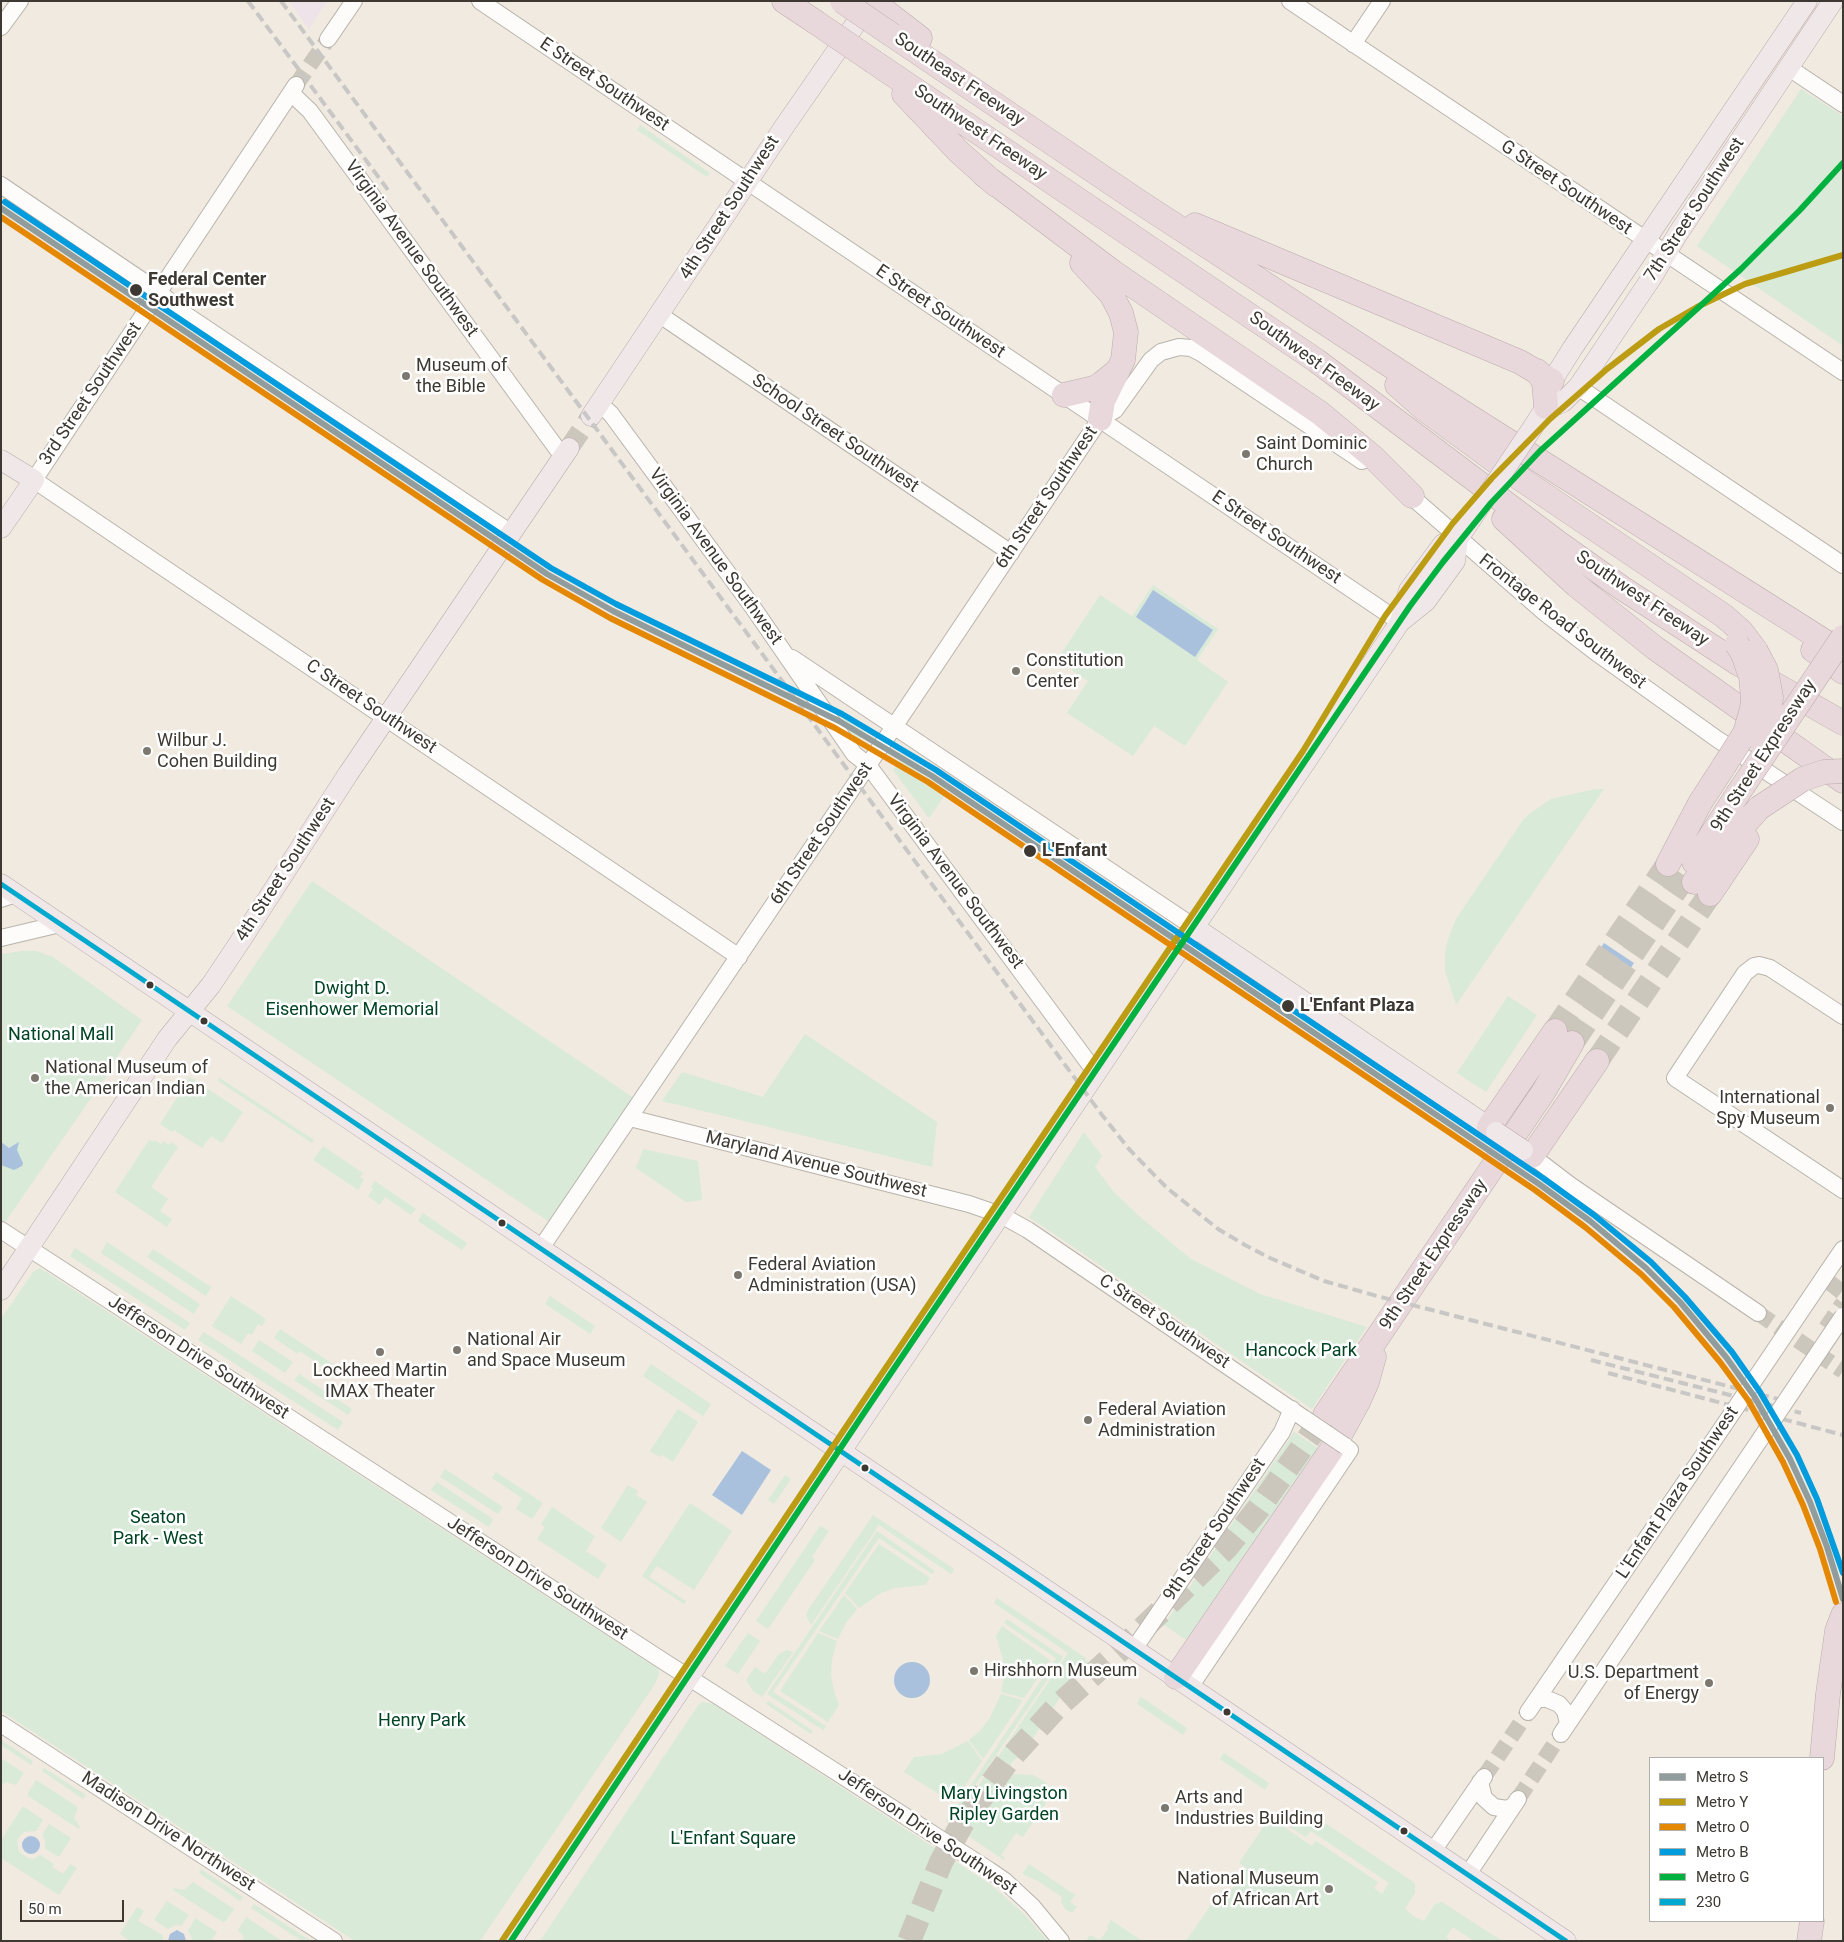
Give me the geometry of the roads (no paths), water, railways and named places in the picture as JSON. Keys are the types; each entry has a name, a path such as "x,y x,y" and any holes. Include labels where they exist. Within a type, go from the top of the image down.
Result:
{"highway":[{"name":"Southwest Freeway","path":"784,1 1317,361 1560,544 1629,593 1739,664 1843,723"},
{"name":"Southeast Freeway","path":"842,1 896,29 1075,159"},
{"path":"872,1 896,29"},
{"path":"874,62 940,132 1046,233 1081,263 1111,294 1121,313 1126,332 1120,368 1103,401 1100,419"},
{"name":"Southwest Freeway","path":"1075,159 1434,394 1843,653"},
{"path":"984,174 1113,272 1320,413 1373,457 1412,496"},
{"path":"1138,201 1520,362 1545,376 1543,378 1546,407"},
{"path":"1331,326 1424,409 1506,469 1645,564 1747,647 1766,670 1771,697 1769,721 1760,761"},
{"path":"1064,395 1088,390 1101,384 1120,368"},
{"path":"1397,422 1576,585 1615,617 1662,653 1843,781"},
{"path":"1652,532 1843,672"},
{"name":"9th Street Expressway","path":"1689,879 1737,795 1843,637"},
{"path":"1689,879 1700,803 1745,733 1752,708 1751,677 1743,654 1747,647"},
{"path":"1689,879 1792,784 1818,774 1843,771"},
{"path":"1493,1130 1576,1046"},
{"path":"1528,1153 1576,1046"},
{"name":"9th Street Expressway","path":"1315,1417 1381,1333 1576,1046"},
{"path":"1183,1682 1343,1431 1367,1382 1381,1333"},
{"path":"1822,1757 1828,1694 1837,1631 1843,1615"},
{"path":"1828,1694 1843,1654"},
{"path":"1809,1941 1812,1922"}],"main road":[{"name":"4th Street Southwest","path":"595,410 774,143 872,1"},
{"name":"7th Street Southwest","path":"1545,376 1615,285 1807,1"},
{"name":"7th Street Southwest","path":"1546,407 1562,402 1578,387 1833,1"},
{"path":"1578,387 1577,372 1580,361 1602,324 1615,285"},
{"path":"511,1941 1400,622 1426,602 1455,561 1458,539 1546,407"},
{"name":"4th Street Southwest","path":"1,1290 167,1040 211,985 243,938 348,774 566,453"},
{"name":"C Street Southwest","path":"1,460 34,480"},
{"name":"3rd Street Southwest","path":"1,528 34,480"},
{"path":"6,893 60,924 1566,1941"},
{"path":"1194,927 1528,1153"}],"street":[{"path":"1,27 20,1"},
{"path":"328,39 354,1"},
{"name":"E Street Southwest","path":"480,1 1400,622"},
{"name":"G Street Southwest","path":"1290,1 1645,241 1843,372"},
{"path":"1353,44 1382,1"},
{"path":"1789,68 1843,104"},
{"name":"3rd Street Southwest","path":"34,480 173,268 294,89"},
{"name":"Virginia Avenue Southwest","path":"294,89 566,453"},
{"path":"1,185 159,292 180,311 511,533"},
{"name":"School Street Southwest","path":"660,315 1011,553"},
{"name":"Frontage Road Southwest","path":"1100,419 1116,409 1151,360 1167,349 1191,348 1201,353 1412,496 1458,539 1545,613 1635,682 1843,822"},
{"path":"1578,387 1843,565"},
{"name":"Virginia Avenue Southwest","path":"595,410 611,414 786,654 854,754 868,765 1096,1073"},
{"name":"6th Street Southwest","path":"542,1248 1100,419"},
{"name":"C Street Southwest","path":"34,480 739,957"},
{"path":"786,654 1194,927"},
{"path":"1,938 60,924"},
{"path":"1843,1016 1770,968 1759,965 1754,966 1745,973 1675,1078 1843,1190"},
{"name":"Maryland Avenue Southwest","path":"630,1118 969,1204 1001,1214"},
{"path":"1528,1153 1758,1313"},
{"name":"C Street Southwest","path":"1001,1214 1292,1409 1315,1417 1347,1448 1183,1682"},
{"name":"Jefferson Drive Southwest","path":"1,1230 1005,1881 1043,1918 1061,1941"},
{"name":"L'Enfant Plaza Southwest","path":"1843,1249 1533,1706 1547,1700 1559,1704 1565,1711 1565,1728 1843,1316"},
{"name":"9th Street Southwest","path":"1134,1649 1282,1432 1292,1409"},
{"name":"Madison Drive Northwest","path":"1,1724 334,1941"},
{"path":"1433,1850 1482,1779 1484,1798 1494,1807 1506,1809 1515,1802 1468,1874"}],"water":[{"path":"1153,590 1213,630 1195,657 1136,617"},
{"path":"1604,943 1634,963 1624,978 1595,957"},
{"path":"1,1142 9,1148 19,1142 17,1150 23,1163 22,1166 14,1170 1,1165"},
{"path":"742,1451 771,1470 742,1515 712,1495"},
{"path":"912,1662 919,1663 925,1667 929,1673 929,1687 925,1693 919,1697 912,1698 905,1697 899,1693 895,1687 894,1680 895,1673 899,1667 905,1663"},
{"path":"31,1836 37,1839 40,1845 37,1851 31,1854 25,1851 22,1845 25,1839"},
{"path":"177,1930 184,1934 186,1941 168,1941 170,1934"}],"tunnel":[{"path":"296,85 328,39"},
{"path":"569,448 591,416"},
{"path":"1555,1031 1668,864"},
{"path":"1572,1043 1685,876"},
{"path":"1597,1061 1710,894"},
{"path":"1829,1282 1843,1293"},
{"path":"1826,1328 1843,1303"},
{"path":"1758,1313 1843,1371"},
{"path":"909,1941 941,1862 962,1824 1007,1762 1056,1708 1131,1640 1226,1548 1259,1508 1325,1415"},
{"path":"1484,1777 1528,1712"},
{"path":"1518,1799 1561,1734"}],"railway":[{"path":"248,1 391,194"},
{"path":"281,1 1102,1115 1129,1149 1167,1188 1218,1229 1245,1245 1324,1281 1786,1401"},
{"path":"1591,1360 1801,1413"},
{"path":"1608,1373 1843,1435"}],"metro line":[{"name":"G","path":"511,1941 870,1404 1410,606 1491,503 1540,451 1741,269 1800,210 1843,163"},
{"name":"B","path":"5,202 551,568 616,604 842,714 936,770 1543,1178 1594,1215 1651,1262 1685,1297 1732,1352 1760,1392 1797,1455 1817,1499 1843,1573"},
{"name":"S","path":"1,208 547,574 613,611 839,721 932,776 1539,1184 1590,1221 1646,1268 1680,1302 1726,1357 1754,1396 1790,1459 1810,1502 1827,1547 1843,1599"},
{"name":"O","path":"1,217 543,580 610,618 835,728 928,782 1535,1190 1585,1227 1641,1274 1674,1307 1720,1362 1748,1400 1783,1462 1803,1505 1820,1549 1836,1602"},
{"name":"Y","path":"502,1941 864,1400 1303,751 1385,616 1453,523 1492,478 1550,419 1607,369 1659,329 1697,307 1745,284 1843,255"}],"place":[{"name":"Federal Center Southwest","path":"136,290"},
{"name":"Museum of the Bible","path":"406,376"},
{"name":"Saint Dominic Church","path":"1246,454"},
{"name":"Constitution Center","path":"1016,671"},
{"name":"Wilbur J. Cohen Building","path":"147,751"},
{"name":"L'Enfant","path":"1030,851"},
{"name":"L'Enfant Plaza","path":"1288,1006"},
{"name":"National Museum of the American Indian","path":"35,1078"},
{"name":"International Spy Museum","path":"1830,1108"},
{"name":"Federal Aviation Administration (USA)","path":"738,1275"},
{"name":"National Air and Space Museum","path":"457,1350"},
{"name":"Lockheed Martin IMAX Theater","path":"380,1352"},
{"name":"Federal Aviation Administration","path":"1088,1420"},
{"name":"Hirshhorn Museum","path":"974,1671"},
{"name":"U.S. Department of Energy","path":"1709,1683"},
{"name":"Arts and Industries Building","path":"1165,1808"},
{"name":"National Museum of African Art","path":"1329,1889"}],"park label":[{"name":"Dwight D. Eisenhower Memorial","path":"352,1000"},
{"name":"National Mall","path":"61,1035"},
{"name":"Hancock Park","path":"1301,1351"},
{"name":"Seaton Park - West","path":"158,1528"},
{"name":"Henry Park","path":"422,1721"},
{"name":"Mary Livingston Ripley Garden","path":"1004,1804"},
{"name":"L'Enfant Square","path":"733,1839"}]}
